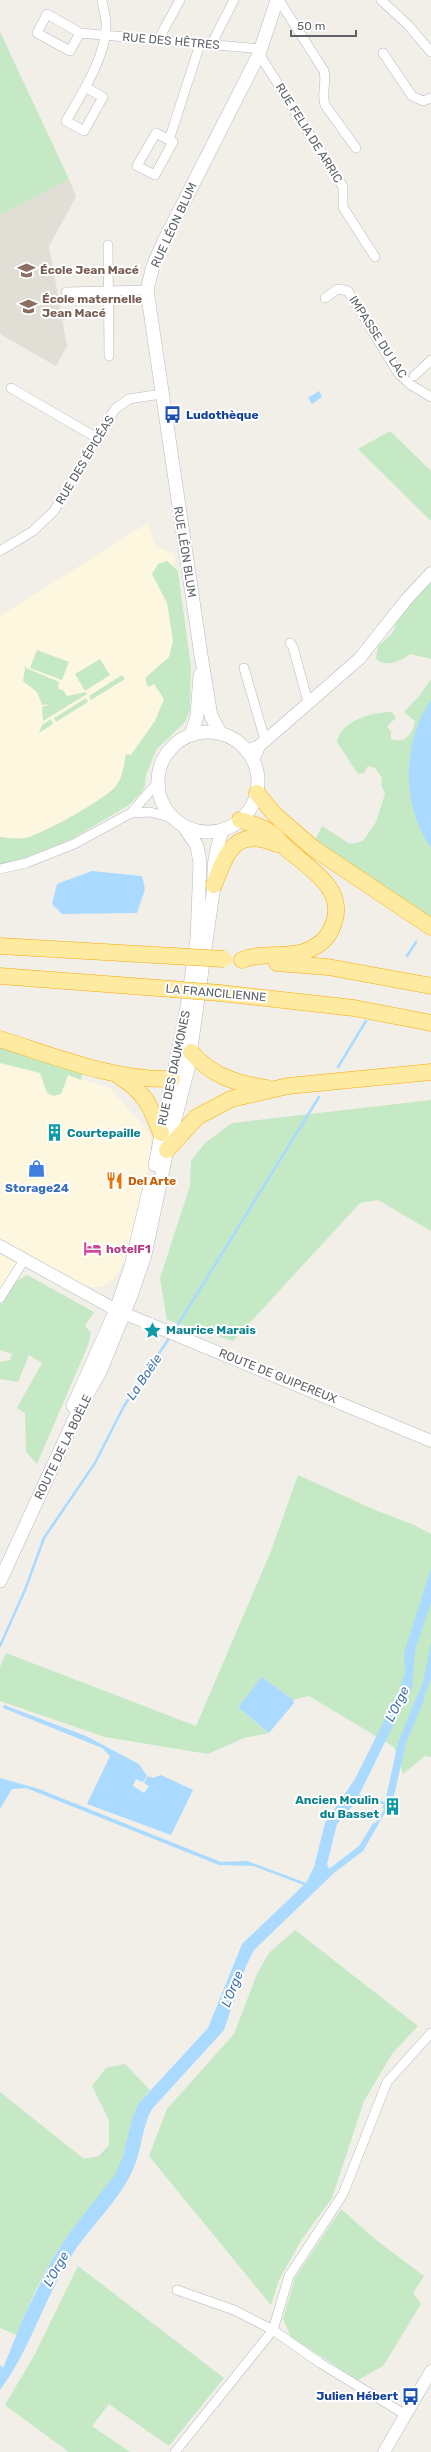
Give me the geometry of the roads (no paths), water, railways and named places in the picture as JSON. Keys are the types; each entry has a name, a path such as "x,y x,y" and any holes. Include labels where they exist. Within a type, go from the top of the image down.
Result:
{"highway":[{"path":"257,793 274,814 313,848 431,927"},
{"path":"240,820 257,825 272,833 286,848 323,878 331,891 336,917 332,929 317,946 304,952 290,955 255,955 242,960"},
{"path":"214,885 228,852 237,842 257,837 286,848"},
{"path":"0,946 242,960 328,967 431,986"},
{"name":"LA FRANCILIENNE","path":"0,976 220,993 339,1006 431,1023"},
{"path":"0,1039 115,1074 155,1080 172,1079"},
{"path":"191,1052 207,1068 227,1079 272,1088"},
{"path":"167,1150 185,1128 207,1110 232,1099 272,1088 431,1072"},
{"path":"115,1074 144,1095 154,1113 161,1133"}],"main road":[{"name":"RUE LÉON BLUM","path":"221,734 211,716 161,394 147,290 163,243 260,51 278,0"},
{"name":"RUE LÉON BLUM","path":"191,735 197,716 201,655"},
{"path":"210,732 221,734 238,742 250,756 258,778 257,793 250,810 240,820 222,830 199,831 178,822 160,798 158,782 165,756 177,743 191,735 210,732"},
{"name":"RUE DES DAUMONES","path":"120,1312 142,1228 181,1037 196,953 200,893 197,846 178,822"},
{"name":"RUE DES DAUMONES","path":"120,1312 151,1232 167,1150 188,1069 214,885 213,865 216,847 222,830"},
{"path":"181,1037 191,1052"},
{"path":"172,1079 188,1069"},
{"name":"ROUTE DE LA BOËLE","path":"0,1565 120,1312"},
{"name":"ROUTE DE LA BOËLE","path":"0,1581 81,1405 100,1372 120,1312"}],"street":[{"path":"85,87 103,96 84,131 66,121 85,87 105,36 106,26 102,0"},
{"path":"158,40 180,0"},
{"path":"211,45 234,0"},
{"path":"278,0 324,71 326,78 323,99 325,105 356,148"},
{"path":"381,0 408,25 431,52"},
{"name":"RUE DES HÊTRES","path":"80,33 70,51 37,32 47,14 80,33 260,51"},
{"path":"169,140 200,44"},
{"name":"RUE FELIA DE ARRIC","path":"260,51 343,187 343,207 375,256"},
{"path":"383,53 412,96 423,101 431,98"},
{"path":"156,133 169,140 173,142 155,175 137,166 156,133"},
{"path":"108,245 109,356"},
{"name":"IMPASSE DU LAC","path":"325,298 338,289 348,291 398,373 411,386 431,397"},
{"path":"66,292 147,290"},
{"path":"414,376 431,360"},
{"path":"11,388 97,438"},
{"name":"RUE DES ÉPICÉAS","path":"0,552 33,531 54,511 115,409 122,402 129,399 161,394"},
{"path":"250,756 262,743 308,702 360,659 406,600 431,573"},
{"path":"290,643 293,647 308,702"},
{"path":"244,668 262,743"},
{"path":"0,869 26,863 74,844 131,813 158,782"},
{"path":"131,813 150,812 178,822"},
{"name":"ROUTE DE GUIPEREUX","path":"0,1246 120,1312 431,1441"},
{"path":"0,1298 24,1260"},
{"path":"175,2452 273,2330 289,2276 343,2194 387,2082 431,2033"},
{"path":"177,2290 234,2310 273,2330 320,2363 395,2408 407,2412"},
{"path":"384,2452 431,2371"}],"water":[{"path":"319,391 322,397 312,404 308,398"},
{"path":"431,700 431,848 421,831 414,813 410,793 409,774 410,754 415,735 421,717"},
{"path":"92,871 142,876 145,889 137,913 62,914 52,904 57,884"},
{"name":"L'Orge","path":"431,1569 431,1603 415,1650 412,1687 359,1795 385,1802 398,1743 423,1682 431,1644 431,1679 407,1739 393,1800 386,1810 382,1808 384,1804 356,1802 337,1824 327,1864 329,1869 359,1846 374,1822 378,1825 363,1851 334,1873 254,1950 246,1966 224,2030 152,2109 146,2123 137,2160 128,2179 113,2203 86,2235 60,2274 20,2359 0,2390 0,2365 3,2368 25,2314 51,2262 70,2232 115,2175 123,2156 132,2119 139,2103 208,2028 242,1944 304,1885 253,1866 219,1865 26,1788 12,1789 0,1809 0,1778 39,1789 221,1862 247,1861 306,1883 314,1867 325,1823 355,1779 399,1691 405,1672 404,1653"},
{"path":"262,1677 293,1700 294,1703 269,1733 238,1707"},
{"path":"4,1705 86,1736 139,1764 147,1776 143,1782 136,1779 133,1786 144,1793 149,1786 144,1783 148,1776 153,1778 161,1775 193,1790 171,1835 87,1804 110,1756 102,1748 3,1708"}],"waterway":[{"name":"La Boële","path":"407,956 416,942"},
{"name":"La Boële","path":"338,1067 366,1021"},
{"name":"La Boële","path":"174,1331 319,1097"},
{"name":"La Boële","path":"0,1646 25,1590 44,1538 95,1463 124,1406 170,1337"},
{"path":"407,1737 423,1699"},
{"path":"375,1827 387,1807"}],"place":[{"name":"École Jean Macé","path":"27,270"},
{"name":"École maternelle Jean Macé","path":"29,306"},
{"name":"Ludothèque","path":"173,415"},
{"name":"Courtepaille","path":"54,1133"},
{"name":"Storage24","path":"37,1169"},
{"name":"Del Arte","path":"115,1181"},
{"name":"hotelF1","path":"93,1249"},
{"name":"Maurice Marais","path":"153,1330"},
{"name":"Ancien Moulin du Basset","path":"392,1807"},
{"name":"Julien Hébert","path":"411,2396"}]}
